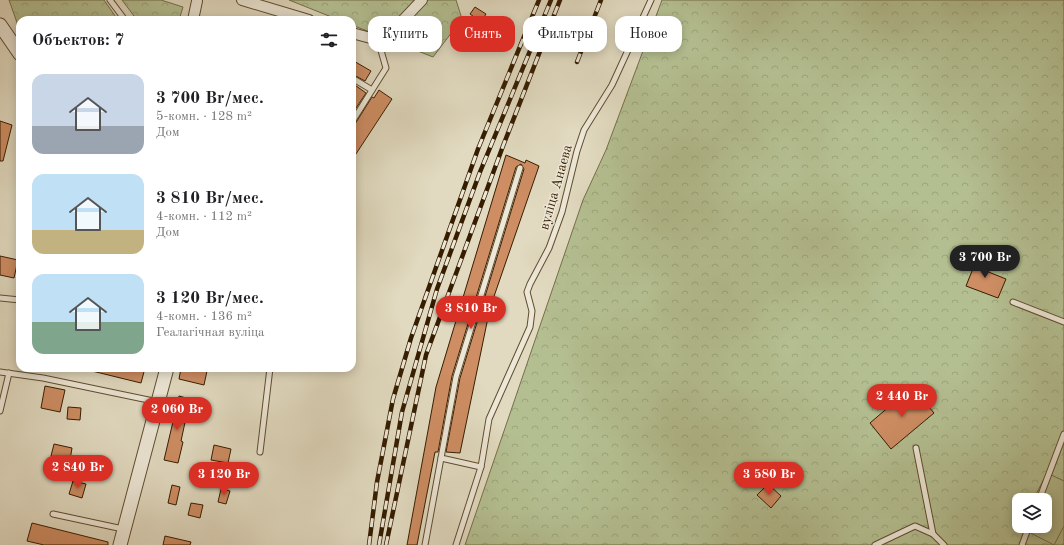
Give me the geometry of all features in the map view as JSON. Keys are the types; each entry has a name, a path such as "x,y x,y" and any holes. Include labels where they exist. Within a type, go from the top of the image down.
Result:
{"street":[{"path":"194,16 197,0"},
{"path":"242,0 296,16"},
{"path":"407,16 422,0"},
{"path":"0,25 6,41 16,50"},
{"path":"356,34 368,37"},
{"path":"120,545 166,372"}],"lane":[{"path":"110,0 122,16"},
{"name":"вуліца Анаева","path":"456,545 481,467 489,419 530,327 532,311 527,292 549,248 562,212 577,151 584,130 612,85 651,0"},
{"path":"356,116 386,68 381,52"},
{"path":"356,80 372,90"},
{"path":"425,545 456,378 520,168"},
{"path":"0,298 16,300"},
{"path":"1012,302 1064,322"},
{"path":"0,372 48,379 159,402"},
{"path":"260,452 270,372"},
{"path":"0,411 9,374"},
{"path":"1042,493 1064,434"},
{"path":"916,448 933,534"},
{"path":"441,458 481,467"},
{"path":"53,514 124,530"},
{"path":"875,545 915,526 933,534 944,545"},
{"path":"1022,545 1026,533"}],"green space":[{"path":"9,0 104,0 115,16 16,16 16,20"},
{"path":"122,0 161,0 183,7 180,16 134,16"},
{"path":"289,0 456,0 461,16 450,16 450,35 442,45 442,16 368,16 368,31 356,27 356,16 329,16"},
{"path":"662,0 1064,0 1064,545 465,545 583,200 606,150 643,52 682,52 682,16 656,16"},
{"path":"420,52 437,52 433,57"},
{"path":"1047,473 1064,481 1064,526 1054,545 1031,533 1052,533 1052,493 1037,493"}],"building":[{"path":"475,7 486,14 485,16 473,16 470,14"},
{"path":"356,62 371,71 365,81 356,76"},
{"path":"356,86 366,93 356,108"},
{"path":"379,90 392,99 356,154 356,122 372,97 374,98"},
{"path":"0,121 12,125 3,161 0,161"},
{"path":"506,155 525,163 526,160 539,166 490,308 460,453 446,452 460,378 524,169 521,164 516,167 452,376 438,452 435,452 417,545 407,545 436,387"},
{"path":"0,256 16,260 14,278 0,275"},
{"path":"978,256 990,261 986,271 1006,279 998,298 966,286"},
{"path":"96,372 144,372 141,383"},
{"path":"180,372 207,372 204,385 179,379"},
{"path":"45,386 65,390 60,412 41,408"},
{"path":"912,387 934,413 891,449 870,423"},
{"path":"179,396 190,399 178,463 164,460"},
{"path":"68,407 81,408 80,420 67,419"},
{"path":"54,444 72,448 70,460 51,456"},
{"path":"214,445 231,449 228,463 211,460"},
{"path":"73,481 86,484 82,498 69,494"},
{"path":"768,484 781,496 771,508 757,495"},
{"path":"172,485 180,487 176,505 168,503"},
{"path":"221,489 230,491 226,504 218,502"},
{"path":"191,503 203,505 200,518 188,515"},
{"path":"32,523 108,542 108,545 44,545 27,541"},
{"path":"165,536 191,542 190,545 163,545"}],"railway":[{"path":"369,545 377,482 393,399 411,338 478,149 539,0"},
{"path":"379,545 402,412 437,289 480,172 551,0"},
{"path":"386,545 426,355 503,146 560,0"},
{"path":"577,62 601,0"}]}
